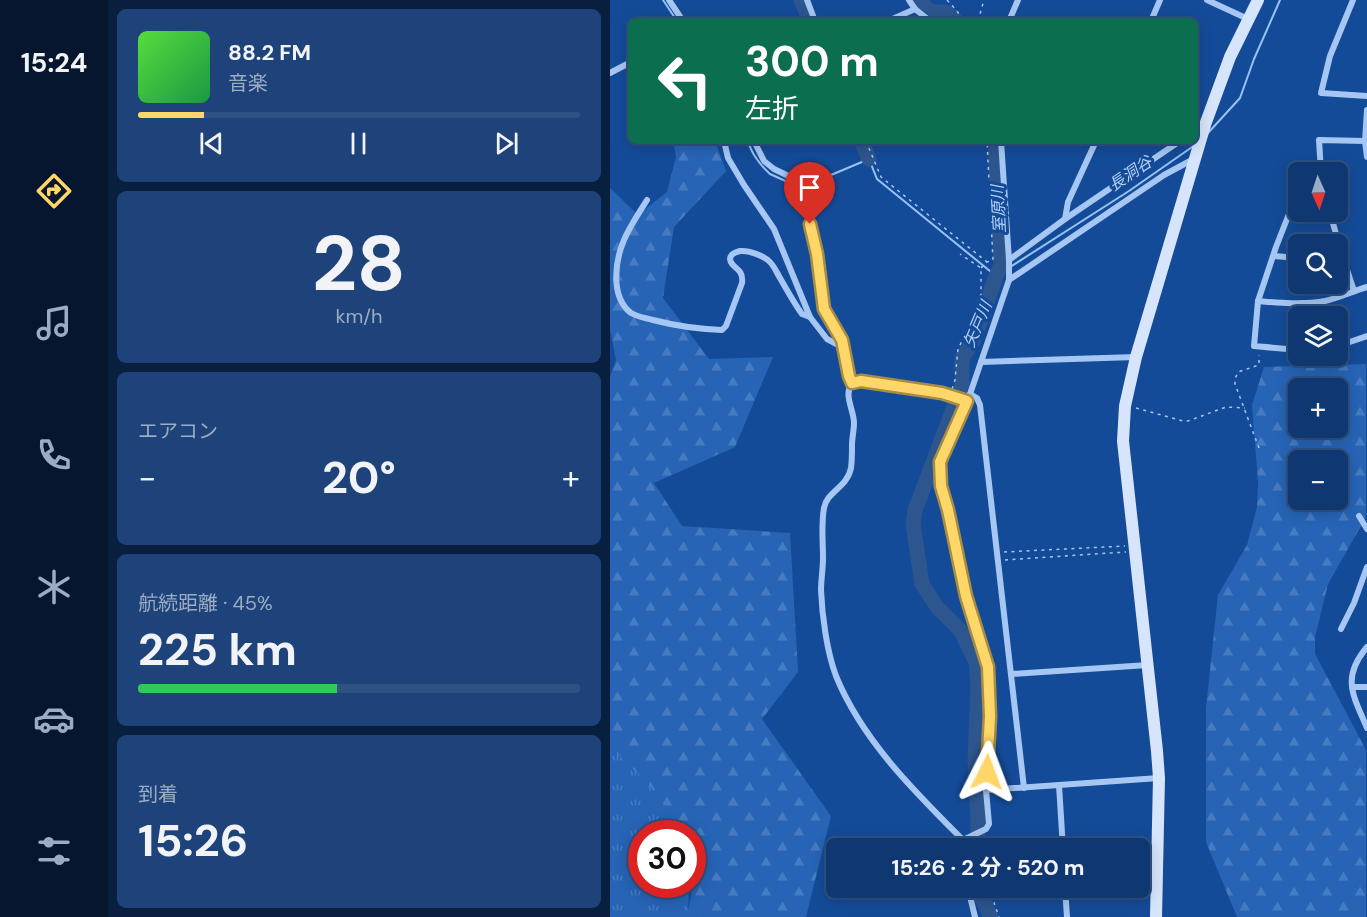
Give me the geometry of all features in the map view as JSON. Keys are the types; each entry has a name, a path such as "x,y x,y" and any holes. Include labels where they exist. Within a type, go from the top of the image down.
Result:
{"street":[{"path":"669,0 682,18"},
{"path":"807,0 814,18"},
{"path":"909,0 926,18"},
{"path":"1010,18 1018,0"},
{"path":"1152,18 1160,0"},
{"path":"1207,0 1248,19"},
{"path":"1200,128 1230,57 1258,0"},
{"path":"1353,0 1330,56 1321,93 1366,96"},
{"path":"895,18 916,9"},
{"path":"610,73 628,64"},
{"path":"1366,110 1366,157"},
{"path":"1320,162 1319,140 1365,141"},
{"path":"725,144 728,158 774,230 810,316 827,339 844,348"},
{"path":"756,144 764,161 774,169 803,183 807,189 810,224 817,254 824,309 842,340 852,383"},
{"path":"966,838 987,826 986,790 990,716 988,667 966,596 941,486 940,462 970,394 1009,277 1001,144"},
{"path":"1065,219 1068,202 1095,144"},
{"path":"1009,260 1176,144"},
{"path":"1156,917 1158,751 1123,441 1125,406 1136,357 1196,157 1198,144"},
{"path":"1009,277 1164,175 1196,157"},
{"path":"647,200 624,239 616,266 620,299 632,313 679,326 722,330 726,326 743,276 730,259 734,253 741,251 771,263 802,314 810,316"},
{"path":"1288,218 1258,301 1254,346 1288,349"},
{"path":"1274,256 1288,257"},
{"path":"1348,274 1354,291"},
{"path":"1258,301 1278,303 1327,300 1366,287"},
{"path":"1348,342 1366,336"},
{"path":"981,362 1136,357"},
{"path":"961,838 907,782 871,740 850,706 835,674 824,623 821,590 824,506 829,496 842,486 851,470 854,422 848,388 852,383 861,381 942,393 967,401"},
{"path":"970,394 978,398 980,405 1024,788"},
{"path":"1359,516 1366,529"},
{"path":"1341,629 1354,603 1366,567"},
{"path":"1366,647 1358,657 1351,682 1366,728"},
{"path":"1011,674 1148,665"},
{"path":"1352,687 1366,687"},
{"path":"986,790 1159,778"},
{"path":"1059,785 1062,838"},
{"path":"970,898 975,917"},
{"path":"1066,898 1067,917"}],"path":[{"path":"947,0 961,18"},
{"path":"979,18 984,0"},
{"path":"867,144 881,177 987,262"},
{"path":"951,396 958,349 981,294 981,268 993,260 986,144"},
{"path":"960,254 981,268"},
{"path":"1259,448 1235,379 1238,372 1258,365 1260,346"},
{"path":"1125,406 1183,421 1226,407 1245,408"},
{"path":"997,552 1135,549"},
{"path":"998,560 1135,549"},
{"path":"987,826 991,833 990,838"},
{"path":"992,898 999,917"}],"green space":[{"path":"674,144 716,144 726,171 674,227 663,298 709,359 773,357 735,447 654,483 682,526 790,533 798,672 762,719 831,816 806,917 687,917 691,898 706,898 706,820 675,820 647,782 610,747 610,377 616,360 610,329 610,188 638,215 667,192 676,157"},
{"path":"1366,364 1366,517 1328,584 1315,637 1315,654 1366,750 1366,917 1237,917 1206,842 1206,708 1218,595 1247,545 1257,507 1258,482 1252,405 1264,367"},
{"path":"610,689 682,820 628,820 628,898 689,898 688,917 610,917"}],"waterway":[{"path":"663,0 675,18"},
{"name":"矢戸川","path":"801,0 809,18"},
{"name":"室原川","path":"918,0 931,12 946,12 954,18"},
{"name":"長洞谷","path":"1208,133 1240,98 1280,0"},
{"path":"749,144 757,159 770,174 801,188"},
{"name":"矢戸川","path":"862,144 869,159"},
{"name":"矢戸川","path":"978,838 975,762 978,685 976,662 961,631 937,607 922,584 913,524 915,510 962,386 962,358 973,342 1001,265 995,144"},
{"name":"長洞谷","path":"812,183 869,159 877,179 996,276 1129,191 1195,145"},
{"name":"矢戸川","path":"982,898 991,917"}],"route":[{"path":"810,224 817,254 824,309 842,340 852,383 861,381 942,393 967,401 940,462 941,486 966,596 988,667 990,716 987,772"}]}
